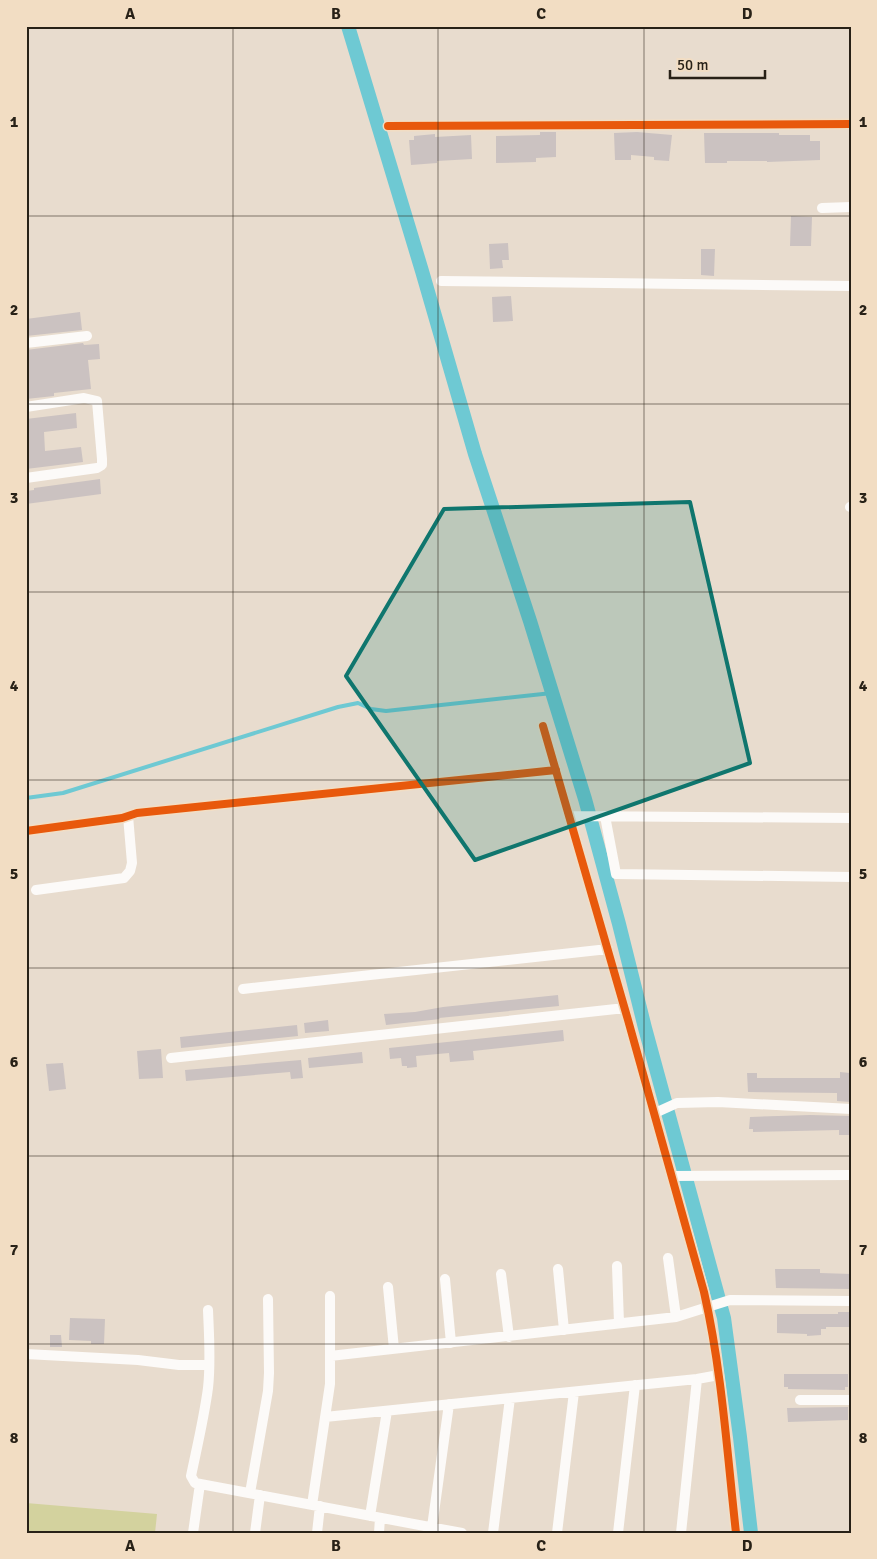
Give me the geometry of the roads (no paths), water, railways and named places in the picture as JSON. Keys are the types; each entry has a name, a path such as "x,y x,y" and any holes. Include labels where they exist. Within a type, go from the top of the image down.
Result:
{"street":[{"path":"388,126 851,124"},
{"path":"822,208 851,207"},
{"path":"441,281 851,286"},
{"path":"26,343 86,336"},
{"path":"26,407 84,398 97,400 102,465 97,468 26,478"},
{"path":"543,726 556,770 573,816 608,949 673,1176 708,1307 719,1375 736,1533"},
{"path":"26,831 137,814 556,770"},
{"path":"36,890 124,878 130,871 132,863 128,816"},
{"path":"573,816 851,818"},
{"path":"602,816 616,874 851,877"},
{"path":"243,989 608,949"},
{"path":"171,1058 625,1008"},
{"path":"655,1113 676,1103 718,1102 851,1109"},
{"path":"673,1176 851,1176"},
{"path":"668,1258 676,1317"},
{"path":"617,1266 619,1323"},
{"path":"558,1269 564,1330"},
{"path":"501,1274 509,1336"},
{"path":"445,1279 452,1343"},
{"path":"388,1287 394,1349"},
{"path":"317,1533 316,1506 330,1384 330,1296"},
{"path":"255,1533 255,1494 269,1373 268,1299"},
{"path":"330,1356 676,1317 730,1300 851,1301"},
{"path":"208,1310 209,1364 201,1430 191,1476 195,1483 462,1533"},
{"path":"26,1354 138,1360 179,1365 209,1364"},
{"path":"325,1417 698,1379 719,1375"},
{"path":"681,1533 698,1379"},
{"path":"618,1533 635,1385"},
{"path":"557,1533 574,1392"},
{"path":"493,1533 510,1398"},
{"path":"800,1400 851,1400"},
{"path":"432,1527 449,1404"},
{"path":"370,1516 387,1411"},
{"path":"193,1533 200,1484"},
{"path":"379,1533 380,1518"}],"waterway":[{"path":"348,26 475,454 530,621 585,799 619,924 645,1028 724,1318 751,1533"},
{"path":"26,798 63,793 338,707 358,703 371,709 386,711 552,693"}]}
